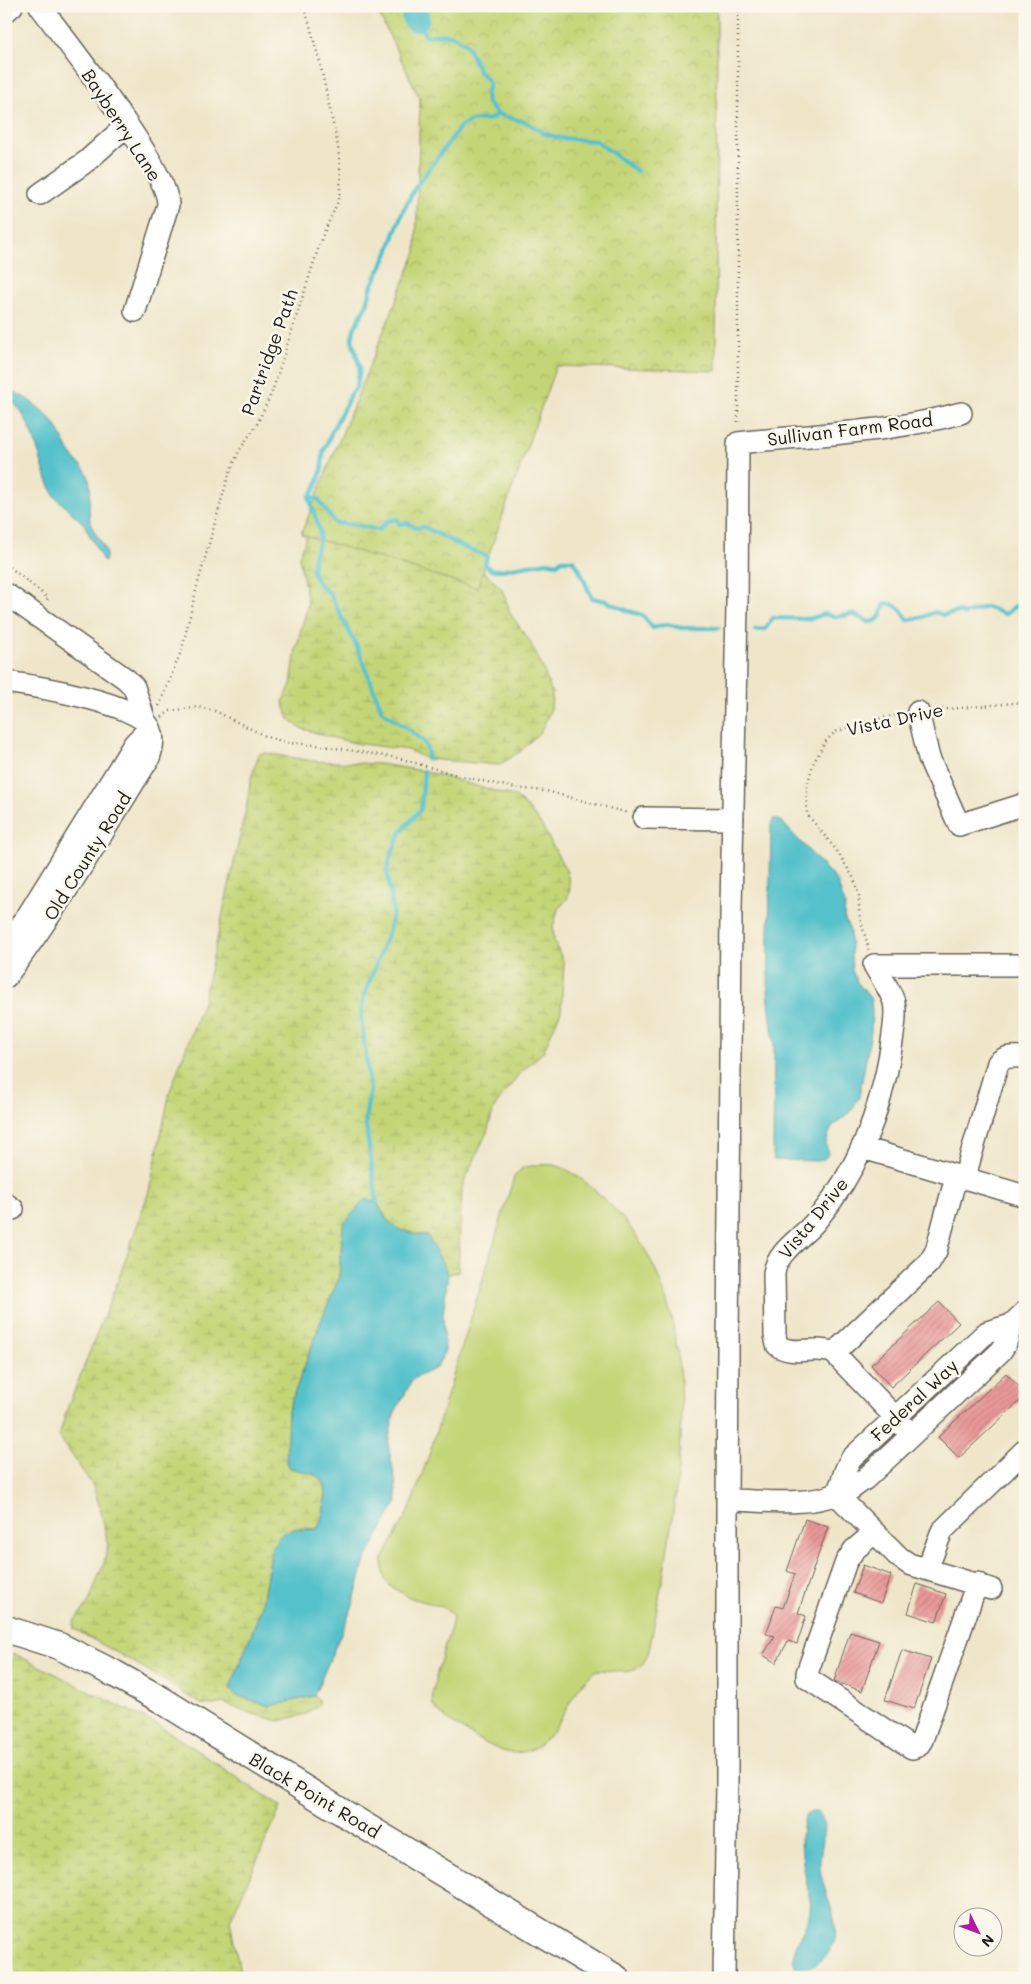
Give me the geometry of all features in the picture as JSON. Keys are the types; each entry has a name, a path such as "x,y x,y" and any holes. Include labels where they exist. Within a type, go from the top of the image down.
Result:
{"main road":[{"name":"Black Point Road","path":"6,1630 59,1646 160,1699 616,1978"}],"street":[{"path":"6,11 12,6"},
{"name":"Bayberry Lane","path":"40,6 127,125 150,161 168,199 168,205 135,310"},
{"path":"40,194 87,161 127,125"},
{"name":"Sullivan Farm Road","path":"738,443 878,429 931,421 961,413"},
{"path":"724,1978 728,1782 727,1500 731,918 735,758 738,443"},
{"path":"6,594 126,679 134,687 148,725"},
{"path":"6,682 50,689 116,706 148,725"},
{"path":"918,712 930,758 959,825 1025,804"},
{"name":"Old County Road","path":"6,978 29,947 134,744 148,725"},
{"path":"644,818 733,820"},
{"name":"Old County Road","path":"6,945 70,867"},
{"path":"874,965 1025,964"},
{"name":"Vista Drive","path":"834,1353 823,1349 789,1350 777,1345 774,1335 775,1268 779,1260 816,1220 836,1194 863,1148 886,1080 894,1024 894,1002 874,965"},
{"path":"911,1434 834,1353 929,1262 936,1251 998,1063 1007,1057 1025,1058"},
{"path":"863,1148 1025,1196"},
{"name":"Federal Way","path":"836,1494 841,1486 848,1464 895,1418 987,1332 1018,1319"},
{"name":"Federal Way","path":"727,1500 798,1501 823,1499 851,1489 865,1479 1001,1351 1018,1319"},
{"path":"928,1569 942,1531 1025,1450"},
{"path":"836,1494 898,1557 909,1564 984,1586 922,1740 918,1746 912,1748 807,1678 807,1672 846,1562 854,1550 874,1533"}],"path":[{"name":"Partridge Path","path":"148,725 182,649 228,477 239,451 258,424 272,392 322,237 339,199 341,177 338,147 320,63 303,6"},
{"path":"738,6 738,443"},
{"name":"Vista Drive","path":"874,965 859,914 859,894 853,877 837,851 807,814 807,786 813,764 824,742 835,732 866,722 918,712 1025,702"},
{"path":"148,725 170,710 198,707 215,711 267,737 289,743 316,745 398,758 469,778 515,788 546,791 580,799 644,818"}],"green space":[{"path":"375,6 717,6 716,371 556,366 477,588 301,534 416,252 420,99"},
{"path":"310,526 480,568 502,589 511,615 529,640 552,693 551,709 541,731 521,751 499,765 427,759 408,750 355,743 330,737 300,728 289,719 283,702 291,684 296,649 308,603 299,557"},
{"path":"266,753 312,761 379,764 424,771 516,797 529,809 542,826 567,872 570,888 567,899 558,909 553,927 554,941 564,963 561,1011 543,1052 518,1075 494,1108 487,1132 462,1187 458,1272 448,1274 428,1236 409,1233 396,1228 391,1224 377,1202 343,1225 339,1278 288,1411 291,1468 314,1475 323,1482 325,1496 322,1518 317,1529 295,1528 272,1548 261,1609 231,1686 231,1691 235,1695 270,1706 314,1696 318,1699 319,1704 306,1714 279,1721 223,1703 214,1705 201,1704 144,1668 74,1629 74,1621 88,1604 104,1563 108,1544 100,1507 93,1486 59,1436 67,1409 119,1278 149,1191 170,1091 203,1002 246,809 251,778 259,754"},
{"path":"535,1165 562,1167 582,1180 606,1201 642,1245 666,1297 678,1354 681,1415 677,1477 669,1538 649,1651 645,1660 635,1670 622,1672 597,1670 579,1688 561,1719 546,1738 533,1749 514,1753 500,1750 466,1732 444,1717 433,1705 432,1698 436,1677 453,1616 443,1607 411,1598 390,1586 385,1580 382,1561 410,1508 430,1452 514,1177 522,1168"},
{"path":"13,1653 160,1726 281,1807 230,1921 241,1978 6,1978 6,1727"}],"water":[{"path":"6,389 26,398 51,419 71,454 87,472 90,485 89,513 91,524 104,547 105,562 84,524 55,497 47,480 33,435 22,412 6,396"},
{"path":"774,818 782,822 837,881 845,905 844,917 850,931 852,970 857,982 871,999 871,1032 859,1097 850,1113 834,1125 830,1131 826,1144 827,1156 823,1160 816,1161 774,1160 773,1154 774,1046 768,992 771,825"},
{"path":"365,1199 377,1202 386,1218 396,1228 428,1236 448,1274 443,1316 445,1351 436,1368 413,1379 394,1414 388,1444 395,1479 397,1502 365,1560 352,1608 314,1696 270,1706 235,1695 231,1691 231,1686 261,1609 272,1548 276,1540 291,1530 317,1529 321,1520 326,1490 323,1480 313,1474 290,1468 286,1460 288,1411 339,1278 343,1225"},
{"path":"811,1812 818,1812 824,1824 820,1868 834,1917 835,1929 834,1941 830,1951 814,1965 802,1967 795,1966 794,1958 797,1943 805,1927 810,1909 801,1839 805,1818"}],"building":[{"path":"939,1302 959,1323 891,1387 871,1365"},
{"path":"1006,1373 1025,1393 1025,1396 959,1458 938,1437"},
{"path":"805,1519 828,1527 798,1613 806,1616 797,1644 788,1641 776,1663 763,1655 775,1636 766,1634 776,1606 783,1608 795,1574 787,1571"},
{"path":"863,1565 891,1575 881,1603 853,1593"},
{"path":"917,1584 946,1594 936,1622 908,1613"},
{"path":"850,1632 879,1641 862,1691 834,1681"},
{"path":"902,1650 931,1659 914,1709 885,1700"}],"waterway":[{"path":"413,6 416,18"},
{"path":"416,18 426,36 444,34 454,36 467,45 479,71 487,80 489,86 486,92 487,102 497,114 528,123 543,133 560,138 596,141 637,171"},
{"path":"427,759 428,754 425,743 382,711 358,649 330,594 318,583 312,570 320,532 309,497 316,487 322,469 323,453 332,431 357,386 360,368 352,339 354,329 367,304 372,285 387,255 402,213 415,188 460,127 471,121 491,119 497,114"},
{"path":"309,497 318,499 335,523 379,530 387,521 398,519 399,524 408,523 416,528 424,527 465,548 487,556 485,564 491,570 547,562 557,564 562,560 573,560 592,598 606,601 642,615 653,628 667,624 681,628 719,628"},
{"path":"755,630 765,629 773,618 809,619 825,614 835,617 853,614 869,622 875,621 880,617 885,603 899,608 908,620 935,612 943,615 958,612 964,614 986,607 1005,614 1025,599"},
{"path":"377,1202 365,1120 370,1090 361,1016 364,996 388,933 393,912 387,870 401,832 421,809 424,771"}]}
